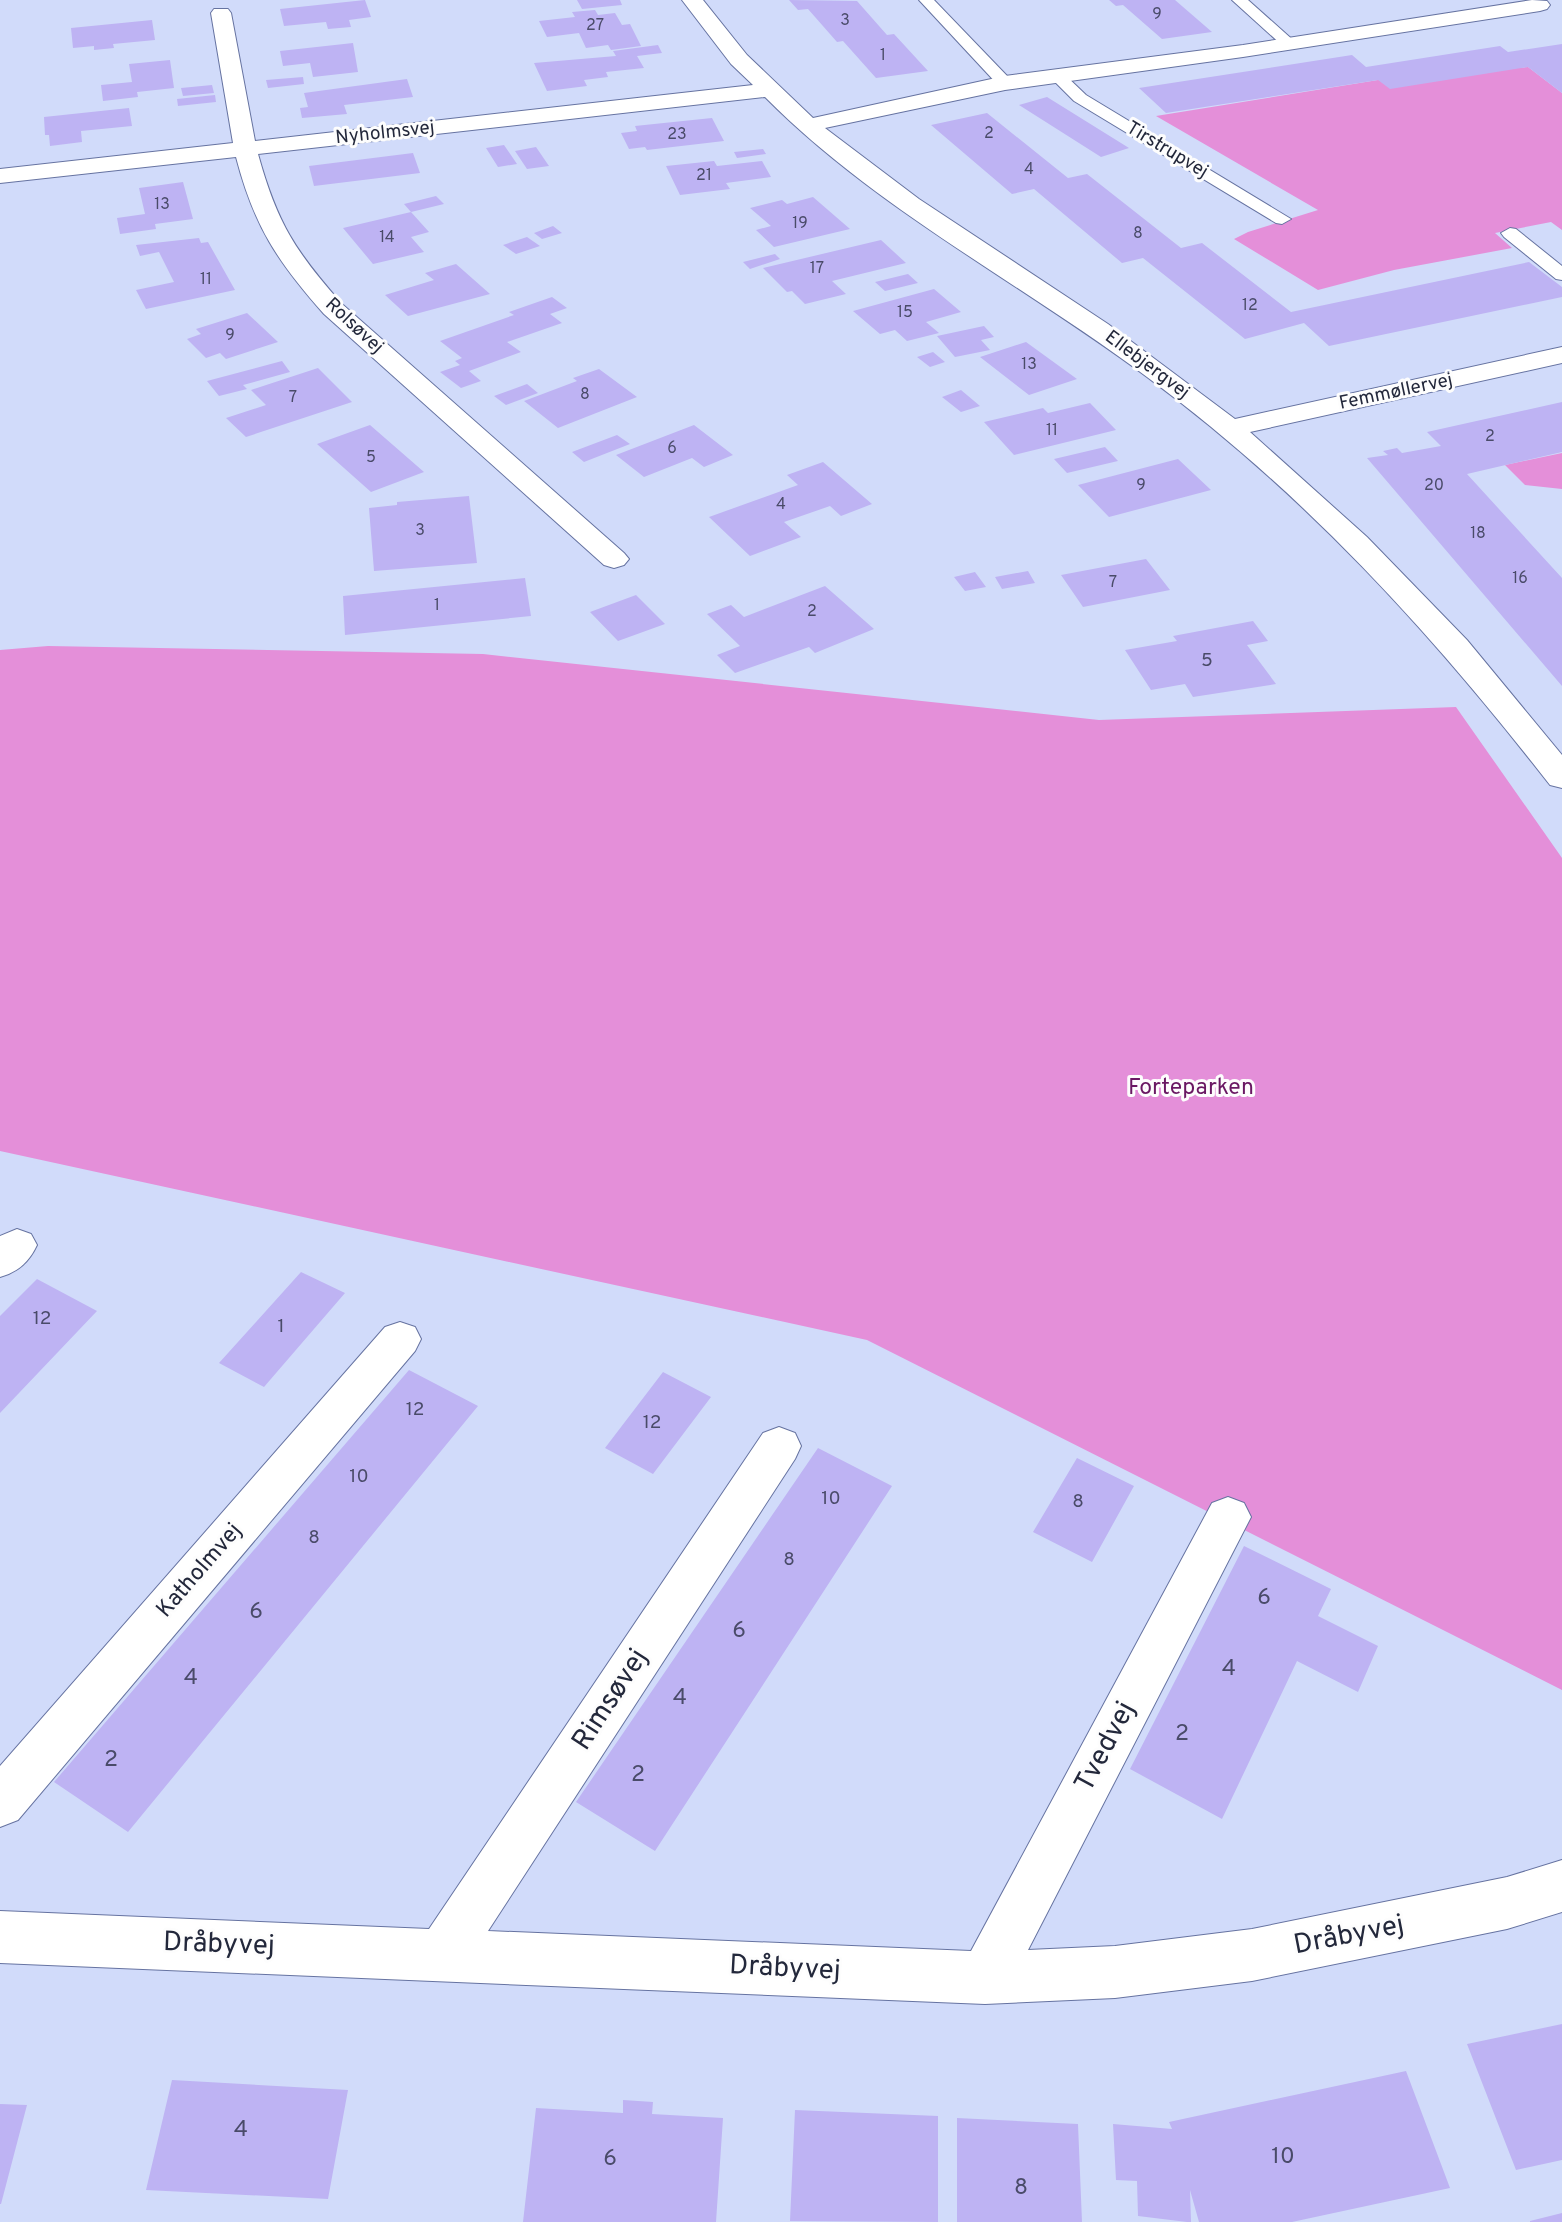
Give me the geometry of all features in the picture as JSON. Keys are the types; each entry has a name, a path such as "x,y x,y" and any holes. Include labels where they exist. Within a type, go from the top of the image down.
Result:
{"street":[{"name":"Ellebjergvej","path":"692,0 709,24 770,90 870,177 1091,324 1159,373 1310,498 1420,606 1562,777"},
{"path":"810,125 1005,83 1289,44 1536,2 1562,18"},
{"name":"Rolsøvej","path":"221,13 258,197 275,235 333,309 614,559"},
{"name":"Nyholmsvej","path":"0,176 770,90"},
{"name":"Femmøllervej","path":"1229,429 1562,355"},
{"name":"Katholmvej","path":"0,1804 400,1339"},
{"name":"Rimsøvej","path":"443,1954 779,1446"},
{"name":"Tvedvej","path":"985,1978 1228,1517"},
{"name":"Dråbyvej","path":"0,1937 985,1978 1115,1972 1252,1955 1507,1903 1562,1886"}],"lane":[{"path":"926,0 1005,83"},
{"path":"1239,0 1289,44"},
{"name":"Tirstrupvej","path":"1057,76 1080,98 1282,219"},
{"path":"1510,233 1562,275"}],"green space":[{"path":"1528,67 1562,93 1562,230 1551,222 1495,233 1512,248 1394,270 1318,290 1234,239 1318,210 1156,116 1378,80"},
{"path":"1562,453 1562,489 1525,485 1505,465"},
{"name":"Forteparken","path":"48,646 483,654 1099,720 1456,707 1562,858 1562,1690 867,1340 0,1151 0,650"}],"building":[{"path":"365,0 371,17 349,20 351,27 328,29 326,22 284,26 280,9"},
{"path":"577,0 620,0 622,5 582,9"},
{"path":"789,0 857,1 887,35 894,34 928,71 876,78 843,41 837,42 808,9 798,10"},
{"path":"1109,0 1175,0 1212,32 1162,39 1123,5 1116,6"},
{"path":"595,10 598,15 615,13 622,25 630,24 641,46 611,50 608,45 586,48 579,33 547,37 539,21 575,17 572,12"},
{"path":"152,20 155,40 113,44 114,48 94,50 94,46 73,48 71,28"},
{"path":"353,43 358,72 313,77 310,63 283,66 280,51"},
{"path":"1562,44 1562,93 1528,67 1390,89 1378,80 1166,113 1139,88 1352,55 1366,67 1500,46 1508,52"},
{"path":"658,45 662,53 637,56 644,68 606,72 608,77 584,80 587,86 547,91 534,63 616,56 613,51"},
{"path":"170,60 174,88 137,92 138,97 103,101 101,85 132,82 129,64"},
{"path":"303,77 304,84 268,88 266,80"},
{"path":"407,79 413,97 344,105 347,114 302,118 300,108 308,107 304,93"},
{"path":"212,85 214,93 183,96 181,88"},
{"path":"215,95 216,102 178,106 177,99"},
{"path":"1047,97 1129,148 1101,157 1019,105"},
{"path":"129,108 132,126 81,131 82,142 50,146 49,135 45,135 44,117"},
{"path":"987,113 1068,178 1087,174 1181,248 1202,243 1291,312 1529,262 1562,287 1562,297 1329,346 1304,323 1245,339 1143,258 1122,263 1034,189 1012,194 931,125"},
{"path":"712,118 724,141 647,150 645,147 629,149 621,133 637,131 635,126"},
{"path":"504,145 517,164 498,167 486,148"},
{"path":"536,147 549,166 527,169 515,151"},
{"path":"763,149 766,154 737,158 734,152"},
{"path":"413,153 420,173 314,186 309,166"},
{"path":"714,161 717,166 762,161 771,177 726,183 730,189 680,195 666,166"},
{"path":"183,182 193,219 155,224 156,229 120,234 117,218 145,214 139,188"},
{"path":"436,196 444,204 411,212 404,204"},
{"path":"813,197 850,229 774,247 756,230 771,226 750,208 782,200 787,204"},
{"path":"411,212 429,232 411,237 424,252 373,264 343,228"},
{"path":"553,226 562,233 542,239 534,233"},
{"path":"527,237 540,246 516,254 503,245"},
{"path":"199,238 201,243 208,242 235,290 146,309 136,290 174,282 159,252 140,256 136,245"},
{"path":"881,240 906,263 832,281 846,294 805,304 792,291 787,292 763,268"},
{"path":"775,254 780,259 750,269 743,262"},
{"path":"456,264 490,294 408,316 385,295 434,280 425,273"},
{"path":"908,274 918,283 885,291 875,282"},
{"path":"934,289 961,312 926,322 939,333 907,341 895,330 880,334 853,311"},
{"path":"552,297 567,308 550,314 562,323 507,342 521,352 469,371 481,381 461,388 440,372 460,365 455,361 462,358 440,341 514,315 509,312"},
{"path":"247,313 278,342 226,359 220,353 206,358 187,339 201,334 196,329"},
{"path":"984,326 994,337 981,340 990,350 955,357 937,336"},
{"path":"1026,342 1077,379 1029,395 980,357"},
{"path":"933,352 945,362 930,367 917,357"},
{"path":"282,361 290,372 243,385 247,389 219,396 207,381"},
{"path":"318,368 352,402 246,437 226,418 266,405 251,390"},
{"path":"599,369 637,397 558,428 524,401 577,381 573,378"},
{"path":"527,384 538,393 506,405 494,396"},
{"path":"961,390 980,406 961,412 942,397"},
{"path":"1562,402 1562,452 1467,474 1562,578 1562,686 1367,458 1388,455 1383,451 1397,448 1402,453 1441,446 1427,432"},
{"path":"1090,403 1116,430 1014,455 984,422 1043,408 1048,413"},
{"path":"370,425 424,472 371,492 317,444"},
{"path":"694,425 733,455 704,467 692,458 644,477 616,455"},
{"path":"617,435 630,444 584,462 572,452"},
{"path":"1105,447 1118,461 1067,473 1054,459"},
{"path":"1178,459 1211,490 1109,517 1078,485"},
{"path":"823,462 872,504 841,516 830,506 784,522 801,537 750,556 709,517 798,485 787,475"},
{"path":"469,496 477,563 374,571 369,508 397,505 397,502"},
{"path":"1146,559 1170,590 1083,607 1061,575"},
{"path":"1028,571 1035,583 1002,589 995,577"},
{"path":"975,572 986,587 965,591 954,577"},
{"path":"525,578 531,616 345,635 343,596"},
{"path":"825,586 874,629 815,653 809,647 735,673 717,655 740,646 707,614 731,605 744,617"},
{"path":"636,595 665,624 618,641 590,612"},
{"path":"1253,621 1268,641 1247,645 1276,684 1193,697 1185,684 1151,690 1125,650 1177,641 1173,636"},
{"path":"301,1272 345,1293 264,1387 219,1363"},
{"path":"37,1279 97,1311 0,1413 0,1316"},
{"path":"409,1370 478,1406 128,1832 54,1782"},
{"path":"663,1372 711,1397 653,1474 605,1448"},
{"path":"818,1448 892,1486 655,1851 576,1802"},
{"path":"1077,1458 1134,1486 1092,1562 1033,1532"},
{"path":"1244,1546 1331,1589 1318,1616 1378,1646 1358,1692 1297,1661 1222,1819 1130,1769"},
{"path":"1562,2024 1562,2160 1516,2170 1467,2044"},
{"path":"1406,2071 1450,2188 1292,2222 1199,2222 1190,2190 1191,2222 1187,2222 1138,2216 1137,2181 1116,2180 1113,2124 1172,2129 1169,2122"},
{"path":"172,2080 348,2090 328,2199 146,2190"},
{"path":"623,2100 653,2102 652,2114 723,2118 716,2222 523,2222 536,2108 623,2113"},
{"path":"0,2104 27,2105 1,2204 0,2204"},
{"path":"795,2110 938,2116 938,2222 790,2221"},
{"path":"957,2118 1078,2124 1082,2222 957,2222"},
{"path":"1562,2213 1562,2222 1530,2222 1530,2221"}]}
